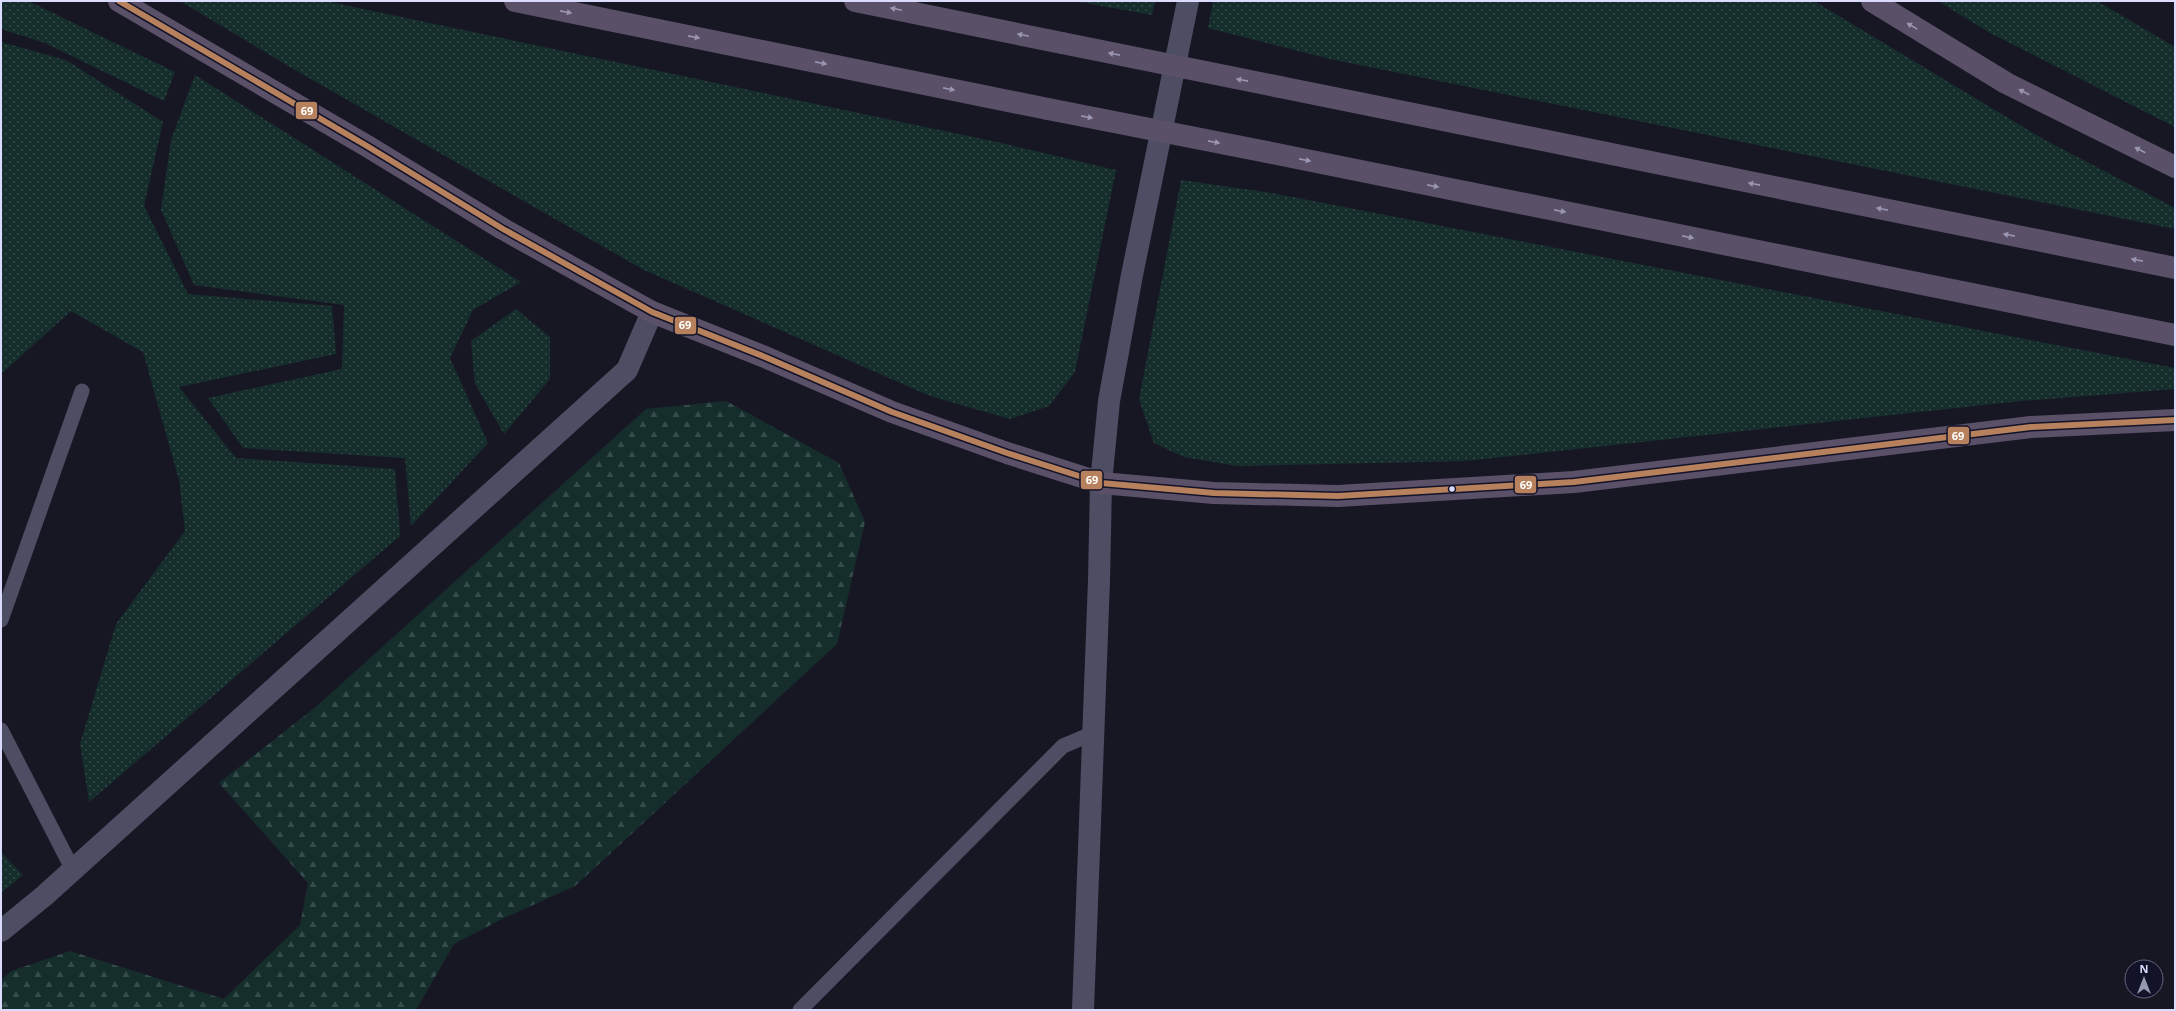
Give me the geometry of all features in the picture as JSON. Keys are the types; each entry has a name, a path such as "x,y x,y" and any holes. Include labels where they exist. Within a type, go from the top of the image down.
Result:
{"highway":[{"path":"119,1 367,146 503,229 652,312 765,357 892,412 1007,453 1101,483 1214,493 1338,496 1566,482 2031,427 2175,420"},
{"path":"514,1 2175,335"},
{"path":"855,1 2175,268"},
{"path":"1872,1 2006,83 2175,167"}],"street":[{"path":"1083,1010 1094,733 1101,483 1112,385 1133,268 1188,1"},
{"path":"1,931 73,870 627,370 652,312"}],"lane":[{"path":"1,620 82,391"},
{"path":"1,730 73,870"},
{"path":"800,1010 1064,746 1094,733"}],"green space":[{"path":"1,1 28,1 175,72 164,101 45,43 1,29"},
{"path":"180,1 325,1 997,142 1116,170 1075,372 1049,406 1010,419 930,396 644,270 290,67"},
{"path":"1074,1 1155,1 1152,15"},
{"path":"1213,1 1814,1 2045,140 2175,208 2175,229 1330,59 1208,28"},
{"path":"1938,1 2097,1 2175,47 2175,127 1990,33"},
{"path":"1,42 66,60 163,122 144,206 188,294 332,306 336,354 179,387 236,458 395,469 400,536 89,802 80,744 116,624 185,531 179,480 143,352 71,311 1,374"},
{"path":"195,75 521,282 473,310 450,358 488,443 411,526 405,458 243,448 208,398 342,369 344,305 194,285 161,210 171,140"},
{"path":"1181,180 1272,193 2175,368 2175,389 2021,401 1465,461 1237,466 1184,457 1154,443 1139,399"},
{"path":"516,309 550,337 550,379 504,434 475,384 471,341"},
{"path":"726,401 839,463 865,522 837,644 575,886 504,918 454,944 416,1010 1,1010 1,980 11,971 70,951 224,999 300,925 308,883 219,783 318,705 646,409"},
{"path":"1,852 23,875 1,893"}],"transit line":[{"name":"69","path":"119,1 367,146 503,229 652,312 765,357 892,412 1007,453 1101,483 1214,493 1338,496 1574,482 2031,427 2175,420"}]}
